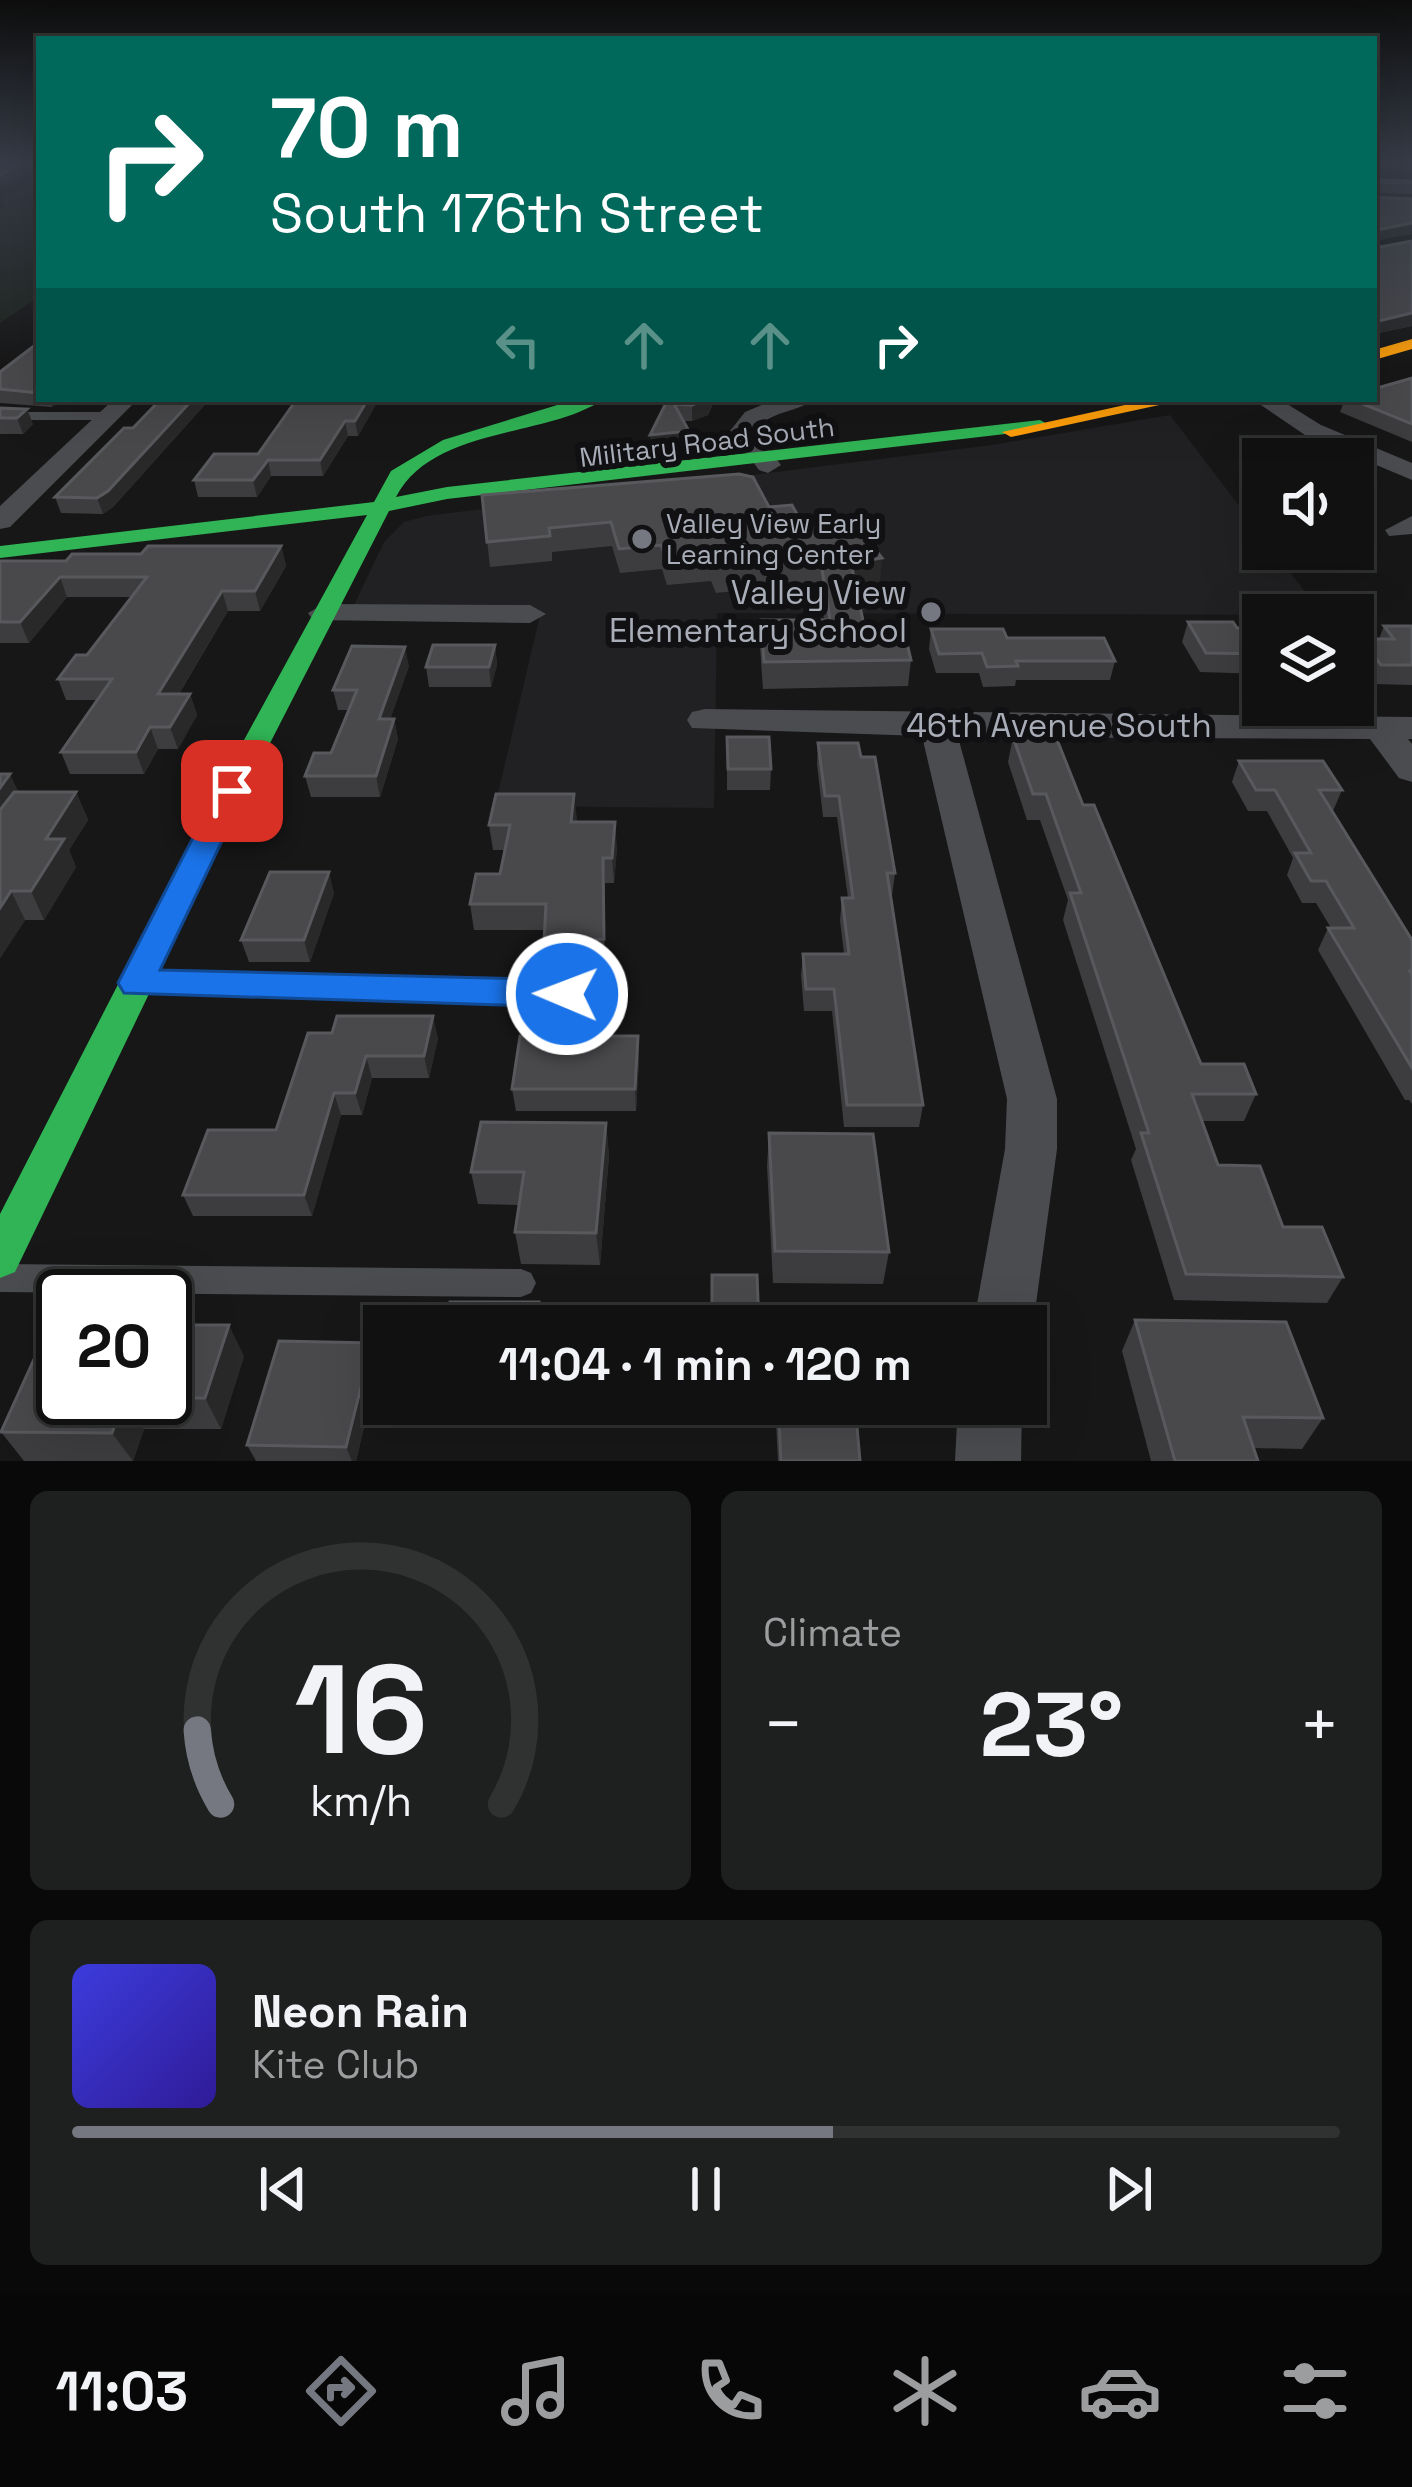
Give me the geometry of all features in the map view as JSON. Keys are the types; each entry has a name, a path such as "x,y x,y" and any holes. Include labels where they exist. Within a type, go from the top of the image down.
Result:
{"main road":[{"path":"1377,354 1412,344"},
{"path":"0,1258 323,613 398,476 449,444 585,402"},
{"name":"Military Road South","path":"0,552 379,507 425,506 764,460 969,442 1156,402"}],"street":[{"path":"764,460 742,431 744,424 763,410 793,402"},
{"path":"1268,402 1329,438 1412,472"},
{"path":"0,521 118,408"},
{"path":"323,613 540,614"},
{"name":"46th Avenue South","path":"705,720 1396,728"},
{"path":"937,726 1032,1099 1031,1150 1006,1305"},
{"path":"1396,728 1412,770"},
{"path":"988,1461 990,1425"}],"lane":[{"path":"0,416 118,408"},
{"path":"136,983 567,994"},
{"path":"0,1278 521,1283"}],"shaded area":[{"path":"0,230 36,230 36,299 0,323"},
{"name":"Valley View Elementary School","path":"1170,415 1242,509 1242,570 1288,570 1307,594 1242,594 1242,615 717,613 714,808 495,806 541,611 352,609 384,542 404,522 426,516 992,445"}],"building":[{"path":"1412,241 1412,313 1377,321 1377,248"},
{"path":"36,344 36,393 0,389 0,372"},
{"path":"1412,378 1412,424 1358,402 1377,402 1377,388"},
{"path":"158,402 190,402 108,491 97,498 55,497 124,428 133,428"},
{"path":"295,402 366,402 355,421 345,421 320,460 268,460 253,480 194,480 214,454 258,454"},
{"path":"666,402 700,402 674,404 689,431 650,435"},
{"path":"0,408 27,409 17,418 0,418"},
{"path":"739,474 753,477 769,507 792,505 803,525 851,519 882,558 851,563 866,635 905,635 911,660 764,662 761,620 830,620 820,557 716,567 711,556 667,560 661,545 619,549 611,522 549,528 550,536 487,542 482,495"},
{"path":"148,546 281,546 255,591 222,591 158,694 190,694 170,727 150,727 136,752 61,752 112,679 58,679 76,655 87,655 147,577 60,577 20,622 0,622 0,561 141,554"},
{"path":"1188,622 1233,622 1242,628 1242,654 1206,653"},
{"path":"1384,626 1412,626 1412,665 1381,665 1374,656 1374,639 1394,639"},
{"path":"931,629 1003,629 1007,638 1104,638 1115,661 1016,661 1018,666 987,667 982,653 939,654"},
{"path":"433,645 495,645 489,667 426,667"},
{"path":"352,646 405,647 379,719 394,719 376,776 305,776 314,753 331,753 357,690 333,690"},
{"path":"727,737 769,737 771,769 728,769"},
{"path":"1013,737 1056,737 1083,805 1094,805 1201,1064 1244,1064 1256,1094 1192,1094 1218,1165 1260,1166 1283,1227 1322,1227 1343,1277 1186,1274 1141,1133 1149,1133 1070,893 1081,893 1046,794 1033,794"},
{"path":"818,743 858,743 861,757 875,757 895,873 887,873 923,1105 847,1105 834,989 806,989 803,954 849,954 842,898 853,898 839,796 825,796"},
{"path":"1239,761 1323,761 1342,790 1319,790 1412,940 1412,1068 1328,928 1354,928 1326,881 1311,881 1295,853 1311,853 1275,790 1256,790"},
{"path":"14,792 76,792 46,839 64,839 31,891 11,891 0,908 0,810"},
{"path":"496,794 574,794 571,822 615,822 612,858 603,858 604,939 544,942 546,904 470,904 476,874 500,874 510,825 489,825"},
{"path":"270,872 329,872 304,940 241,940"},
{"path":"337,1016 433,1016 424,1056 366,1056 355,1093 334,1093 304,1195 183,1195 208,1130 276,1130 308,1033 332,1033"},
{"path":"520,1036 638,1036 635,1089 512,1089"},
{"path":"481,1122 606,1123 596,1233 515,1232 524,1172 471,1172"},
{"path":"769,1133 873,1134 889,1252 775,1251"},
{"path":"712,1275 757,1275 758,1305 712,1305"},
{"path":"450,1302 539,1302 539,1305"},
{"path":"1135,1320 1286,1322 1323,1418 1243,1417 1258,1461 1175,1461"},
{"path":"192,1325 229,1325 205,1398 192,1398"},
{"path":"279,1341 363,1343 363,1379 346,1447 247,1445"},
{"path":"36,1355 36,1425 115,1425 112,1433 1,1432"},
{"path":"779,1425 857,1425 860,1461 781,1461"}],"traffic: fast":[{"path":"0,1258 252,751 398,475 449,444 585,402"},
{"path":"0,552 379,507 447,493 1040,425"}],"traffic: slow":[{"path":"1377,354 1412,344"},
{"path":"1011,432 1163,402"}],"place":[{"name":"Valley View Early Learning Center","path":"642,539"},
{"name":"Valley View Elementary School","path":"931,612"}],"route":[{"path":"232,791 136,983 567,994"}]}
